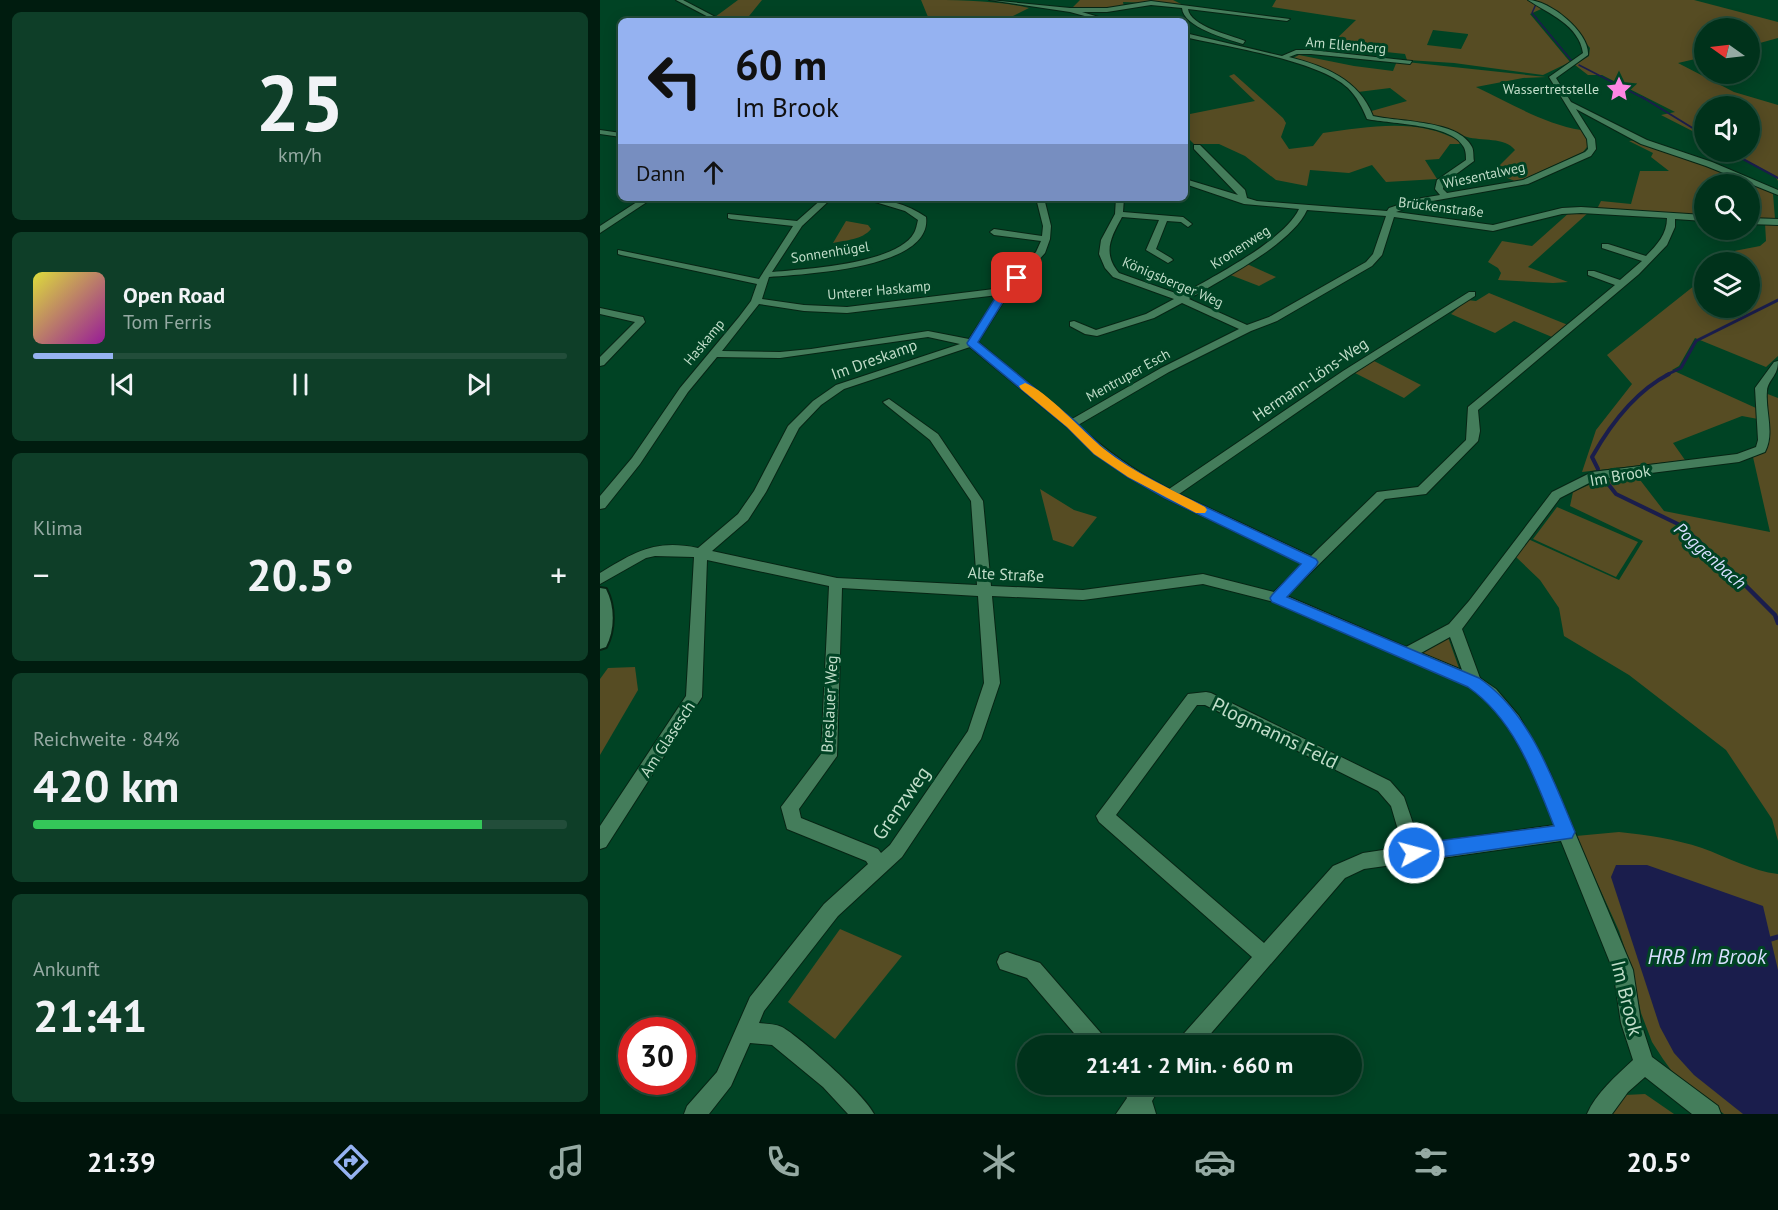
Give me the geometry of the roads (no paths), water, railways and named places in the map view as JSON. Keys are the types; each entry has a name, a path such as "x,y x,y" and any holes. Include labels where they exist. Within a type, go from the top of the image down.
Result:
{"street":[{"path":"679,0 714,18"},
{"name":"Am Ellenberg","path":"992,0 1070,10 1107,10 1151,3 1287,19"},
{"name":"Wiesentalweg","path":"1389,214 1392,210 1407,204 1525,182 1588,154 1592,149 1591,139 1552,77 1582,59 1586,54 1586,49 1581,38 1565,21 1545,5 1531,0"},
{"name":"Am Ellenberg","path":"1185,6 1185,13 1193,22 1266,52 1266,55"},
{"name":"Am Ellenberg","path":"1070,10 1098,18"},
{"name":"Am Ellenberg","path":"1188,36 1313,65 1334,74 1361,98 1370,117 1387,122 1449,131 1466,141 1472,152 1470,161 1440,182 1439,189 1446,197"},
{"name":"Am Ellenberg","path":"1282,58 1296,52 1311,52 1410,62"},
{"path":"1566,102 1644,142 1709,164 1778,193"},
{"path":"600,132 618,135"},
{"path":"1197,147 1242,192 1244,201"},
{"name":"Brückenstraße","path":"1188,182 1244,201 1389,214 1493,228 1562,211 1619,211 1694,217"},
{"path":"600,230 644,201"},
{"name":"Haskamp","path":"600,505 636,462 684,390 756,301 764,278 799,224 825,201"},
{"name":"Sonnenhügel","path":"764,278 853,265 893,254 915,241 924,230 924,219 908,209 877,201"},
{"path":"972,343 1005,291 1040,253 1046,239 1047,226 1041,201"},
{"name":"Königsberger Weg","path":"1120,201 1119,214 1106,240 1104,254 1116,275 1182,299 1247,329"},
{"name":"Kronenweg","path":"1074,324 1089,333 1106,332 1150,316 1248,259 1286,232 1298,221 1304,208"},
{"path":"1119,214 1183,220 1188,224"},
{"name":"Mentruper Esch","path":"1071,424 1165,370 1247,329 1273,319 1375,260 1389,214"},
{"path":"731,216 799,224"},
{"path":"1277,598 1381,495 1422,491 1472,441 1473,409 1648,260 1662,246 1671,227 1671,216"},
{"name":"Königsberger Weg","path":"1164,218 1151,250 1168,260"},
{"path":"1760,221 1778,222"},
{"path":"994,232 1046,239"},
{"path":"1605,246 1648,260"},
{"path":"621,252 764,278"},
{"path":"1591,273 1621,284"},
{"name":"Unterer Haskamp","path":"756,301 804,308 846,310 1005,291"},
{"name":"Hermann-Löns-Weg","path":"1169,495 1347,373 1472,294"},
{"path":"600,311 639,319 640,322 600,363"},
{"path":"712,354 780,355 928,334 972,343 1071,424 1099,451 1132,474 1169,495 1311,562"},
{"name":"Im Dreskamp","path":"701,553 743,516 760,492 794,426 817,403 840,387 972,343"},
{"name":"Im Brook","path":"1407,653 1454,628 1474,605 1556,495 1592,477 1739,458 1761,449 1764,440 1761,388 1778,364"},
{"name":"Grenzweg","path":"695,1114 724,1079 757,1004 831,910 896,851 975,734 992,683 977,501 934,437 889,402"},
{"name":"Alte Straße","path":"600,579 642,554 655,551 701,553 837,583 985,591 1083,596 1203,579 1277,598 1407,653"},
{"name":"Am Glasesch","path":"600,841 694,697 701,553"},
{"name":"Breslauer Weg","path":"837,583 834,590 829,756 790,807 793,823 872,855 881,865"},
{"path":"600,594 604,618 600,642"},
{"name":"Im Brook","path":"1454,628 1474,682"},
{"name":"Im Brook","path":"1407,653 1474,682 1491,694 1513,721 1541,771 1623,970 1631,1023 1644,1064"},
{"name":"Plogmanns Feld","path":"1264,955 1105,816 1193,699 1206,698 1384,786 1398,802 1414,853"},
{"path":"1195,1035 1339,872 1362,861 1566,832"},
{"path":"1007,962 1033,970 1089,1035"},
{"path":"743,1032 776,1035 830,1080 863,1114"},
{"path":"1598,1114 1621,1084 1644,1064 1710,1114"}],"water":[{"name":"HRB Im Brook","path":"1616,865 1647,865 1763,906 1778,970 1778,1114 1743,1114 1694,1075 1674,1053 1660,1027 1611,877"}],"waterway":[{"name":"Poggenbach","path":"1536,4 1532,13 1572,61"},
{"name":"Poggenbach","path":"1579,65 1645,99"},
{"name":"Poggenbach","path":"1642,97 1694,129"},
{"name":"Poggenbach","path":"1748,162 1778,178"},
{"name":"Poggenbach","path":"1666,375 1681,368 1696,341 1778,300"},
{"name":"Poggenbach","path":"1598,469 1592,457 1607,433 1635,399 1669,374"},
{"name":"Poggenbach","path":"1605,480 1616,494 1682,526 1728,568"},
{"name":"Poggenbach","path":"1728,568 1775,615 1778,623"},
{"path":"1771,939 1778,937"}],"place":[{"name":"Wassertretstelle","path":"1619,89"}]}
